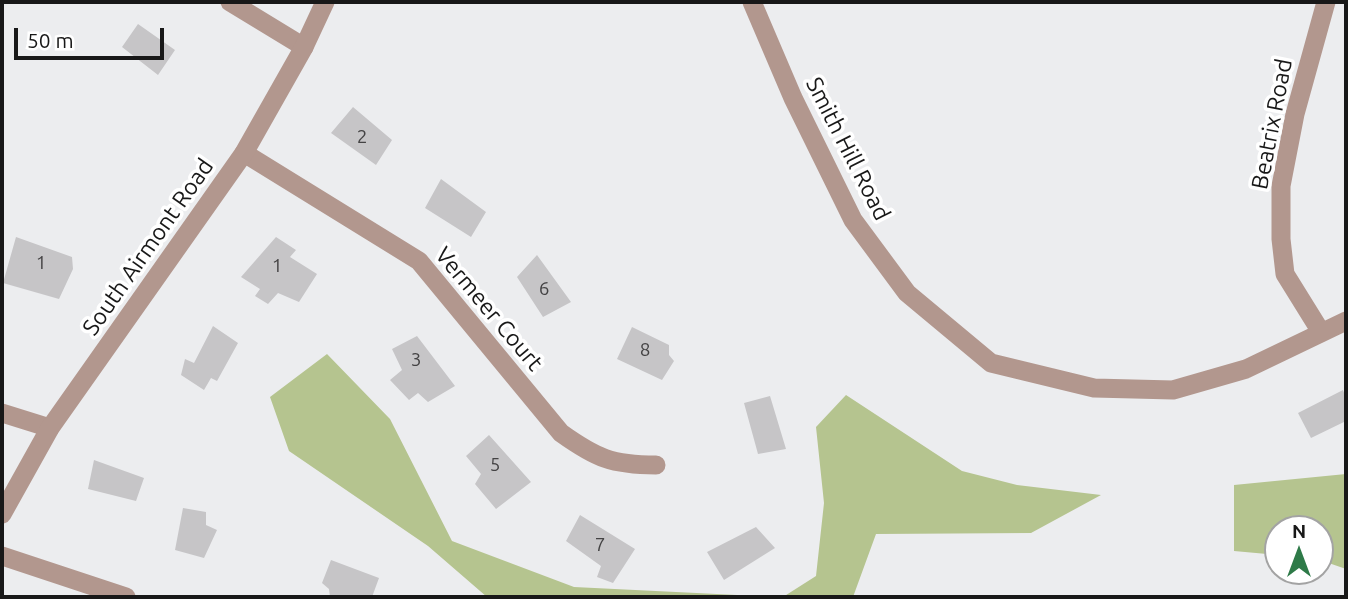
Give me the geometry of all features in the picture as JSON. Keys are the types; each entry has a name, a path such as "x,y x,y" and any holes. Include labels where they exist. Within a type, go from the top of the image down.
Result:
{"street":[{"path":"230,2 304,47"},
{"name":"South Airmont Road","path":"2,514 50,428 244,153 304,47 325,2"},
{"name":"Smith Hill Road","path":"752,2 793,98 853,220 907,293 991,363 1094,388 1173,390 1246,369 1346,321"},
{"name":"Beatrix Road","path":"1321,332 1285,274 1281,239 1281,186 1295,114 1326,2"},
{"name":"Vermeer Court","path":"244,153 419,261 561,433 591,454 629,466 656,466"},
{"path":"2,412 50,428"},
{"path":"2,556 126,597"}],"green space":[{"path":"327,354 390,419 452,541 574,587 778,597 487,597 428,546 289,451 270,397"},
{"path":"846,395 962,471 1017,485 1101,495 1031,533 876,534 853,597 783,597 816,576 824,503 816,427"},
{"path":"1346,474 1346,569 1334,565 1334,515 1264,515 1264,554 1234,551 1234,485"}],"building":[{"path":"138,24 175,50 158,75 122,47"},
{"path":"353,107 392,140 376,165 331,133"},
{"path":"441,179 486,212 471,237 425,208"},
{"path":"16,237 72,257 73,269 59,299 3,283"},
{"path":"276,237 296,250 290,257 317,274 299,302 278,293 268,304 255,296 260,289 241,277"},
{"path":"537,255 571,302 543,317 517,277"},
{"path":"213,326 238,343 217,381 211,378 204,390 181,375 185,359 194,363"},
{"path":"632,327 669,345 669,355 674,361 662,380 617,359"},
{"path":"417,336 455,386 428,402 418,393 409,400 390,380 402,370 392,349"},
{"path":"1343,390 1346,398 1346,421 1311,438 1298,413"},
{"path":"770,396 786,449 758,454 744,403"},
{"path":"489,435 531,482 496,509 475,484 481,474 466,456"},
{"path":"94,460 144,478 136,501 88,489"},
{"path":"183,508 206,512 206,525 217,530 204,558 175,550"},
{"path":"580,515 635,549 613,583 597,577 601,566 566,541"},
{"path":"756,527 775,548 724,580 707,552"},
{"path":"331,560 379,578 372,597 330,597 329,589 322,583"}]}
